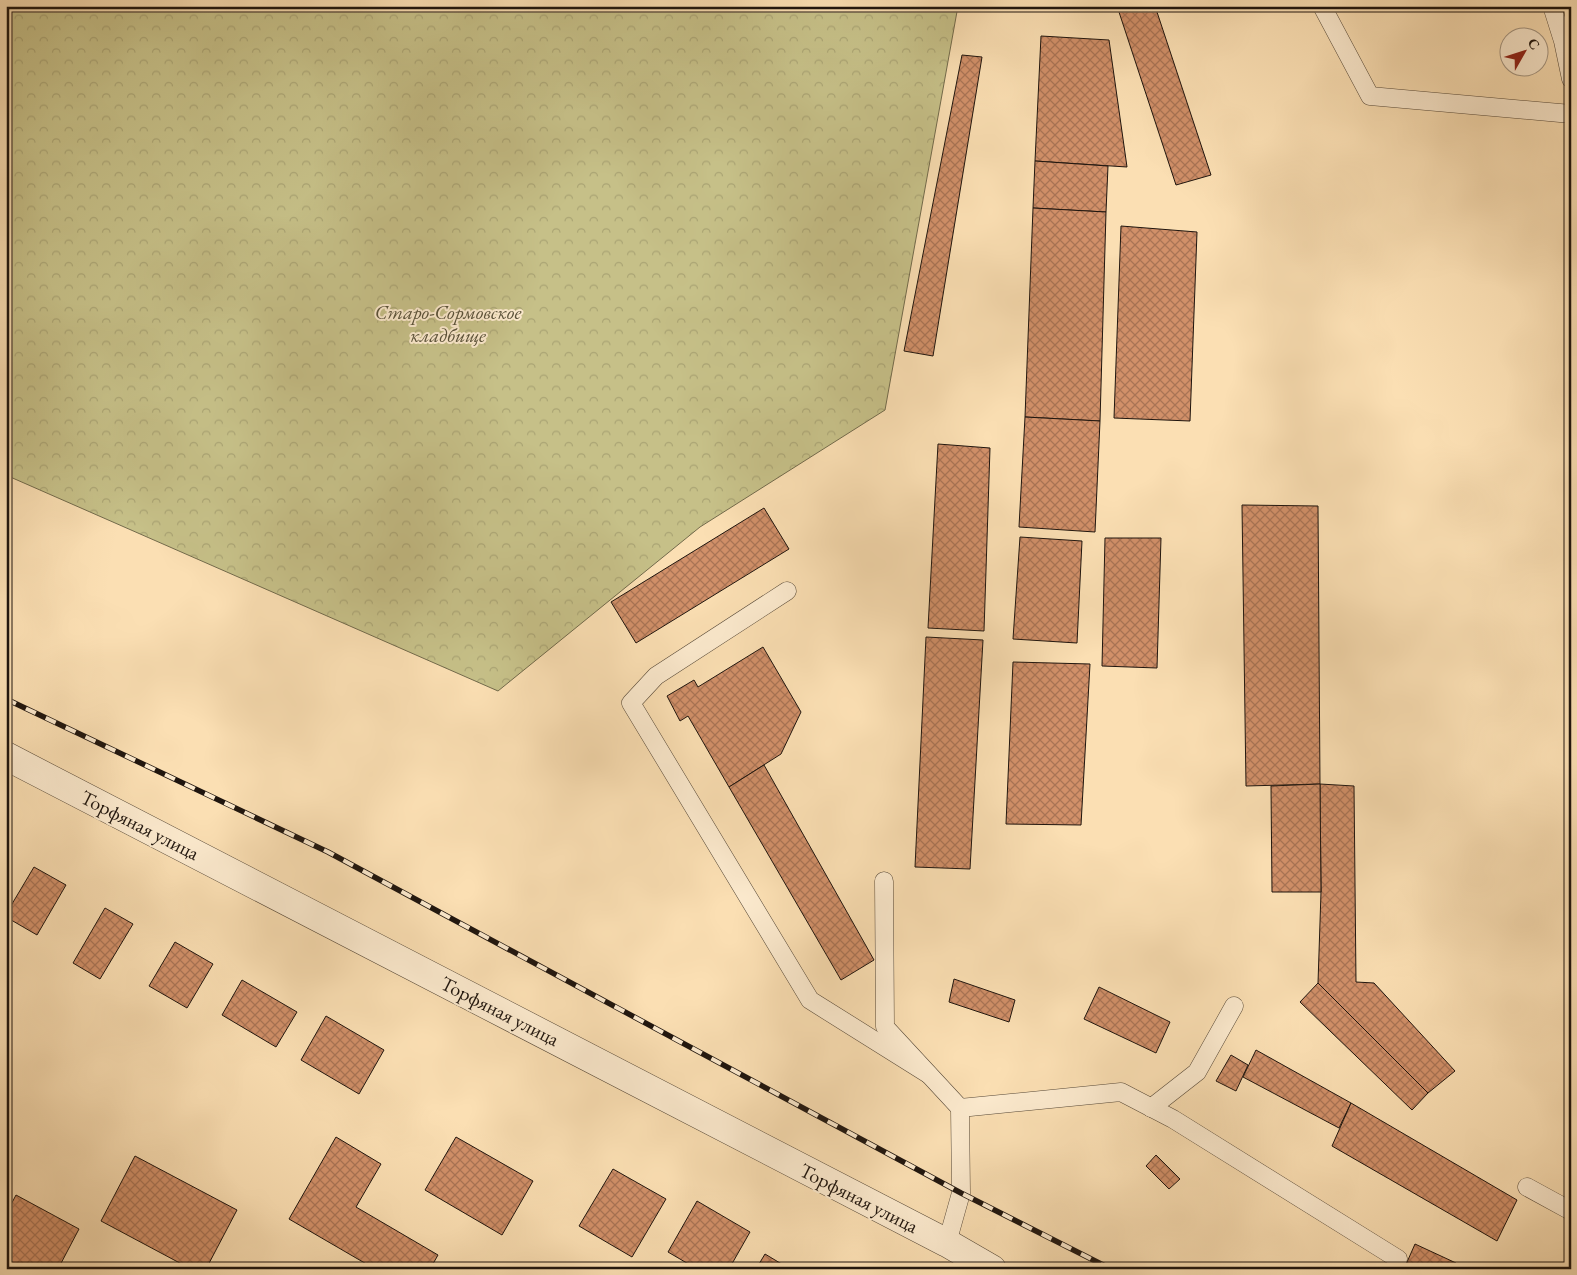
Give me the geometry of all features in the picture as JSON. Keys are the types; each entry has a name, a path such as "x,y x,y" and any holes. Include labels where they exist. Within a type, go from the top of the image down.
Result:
{"street":[{"name":"Торфяная улица","path":"6,756 947,1243 992,1269"}],"lane":[{"path":"1322,6 1370,96 1571,114"},
{"path":"1552,6 1571,79"},
{"path":"787,591 656,676 631,703 810,1000 928,1074"},
{"path":"884,881 885,1027 960,1108 961,1193 947,1243"},
{"path":"1151,1108 1197,1072 1234,1006"},
{"path":"960,1108 1121,1092 1173,1119 1398,1259"},
{"path":"1527,1187 1571,1211"}],"green space":[{"name":"Старо-Сормовское кладбище","path":"6,6 958,6 885,410 700,527 498,691 6,476"}],"building":[{"path":"1117,6 1155,6 1211,175 1176,185"},
{"path":"1041,36 1109,40 1127,167 1035,161"},
{"path":"962,55 982,57 933,356 904,351"},
{"path":"1035,161 1108,166 1106,212 1033,208"},
{"path":"1033,208 1106,212 1100,421 1025,417"},
{"path":"1121,226 1197,232 1190,421 1114,418"},
{"path":"1025,417 1100,421 1095,532 1019,527"},
{"path":"938,444 990,448 984,631 928,628"},
{"path":"1242,505 1318,506 1320,784 1246,786"},
{"path":"764,508 789,549 636,643 611,602"},
{"path":"1020,537 1082,541 1077,643 1013,639"},
{"path":"1105,538 1161,538 1157,668 1102,666"},
{"path":"926,637 983,640 970,869 915,867"},
{"path":"763,647 801,712 781,754 729,787 688,716 680,721 667,696 694,680 698,687"},
{"path":"1013,662 1090,664 1081,825 1006,824"},
{"path":"764,765 874,960 841,980 729,787"},
{"path":"1320,784 1354,786 1356,982 1374,983 1455,1071 1428,1093 1318,983 1321,892"},
{"path":"1320,784 1321,892 1272,892 1271,786"},
{"path":"34,867 66,885 37,935 6,917"},
{"path":"105,908 133,924 100,979 73,963"},
{"path":"175,942 213,964 187,1008 149,986"},
{"path":"954,979 1015,1000 1009,1022 949,1002"},
{"path":"242,980 297,1012 276,1047 222,1015"},
{"path":"1318,983 1428,1093 1412,1110 1300,1002"},
{"path":"1099,987 1170,1022 1156,1053 1084,1019"},
{"path":"326,1016 384,1050 359,1094 301,1060"},
{"path":"1256,1050 1351,1103 1339,1128 1243,1077"},
{"path":"1231,1055 1248,1065 1236,1091 1216,1081"},
{"path":"1351,1103 1517,1200 1497,1241 1332,1146"},
{"path":"336,1137 381,1164 356,1207 438,1255 430,1269 375,1269 289,1219"},
{"path":"456,1137 533,1181 502,1235 425,1190"},
{"path":"1156,1155 1180,1179 1169,1189 1146,1166"},
{"path":"135,1156 237,1210 206,1269 191,1269 101,1221"},
{"path":"613,1169 666,1199 632,1257 579,1226"},
{"path":"16,1195 79,1229 58,1269 9,1269 6,1267 6,1214"},
{"path":"697,1201 750,1232 729,1269 697,1269 668,1252"},
{"path":"1415,1244 1456,1263 1453,1269 1404,1269"},
{"path":"765,1254 790,1269 756,1269"}],"railway":[{"path":"6,699 328,852 961,1193 1111,1269"}]}
